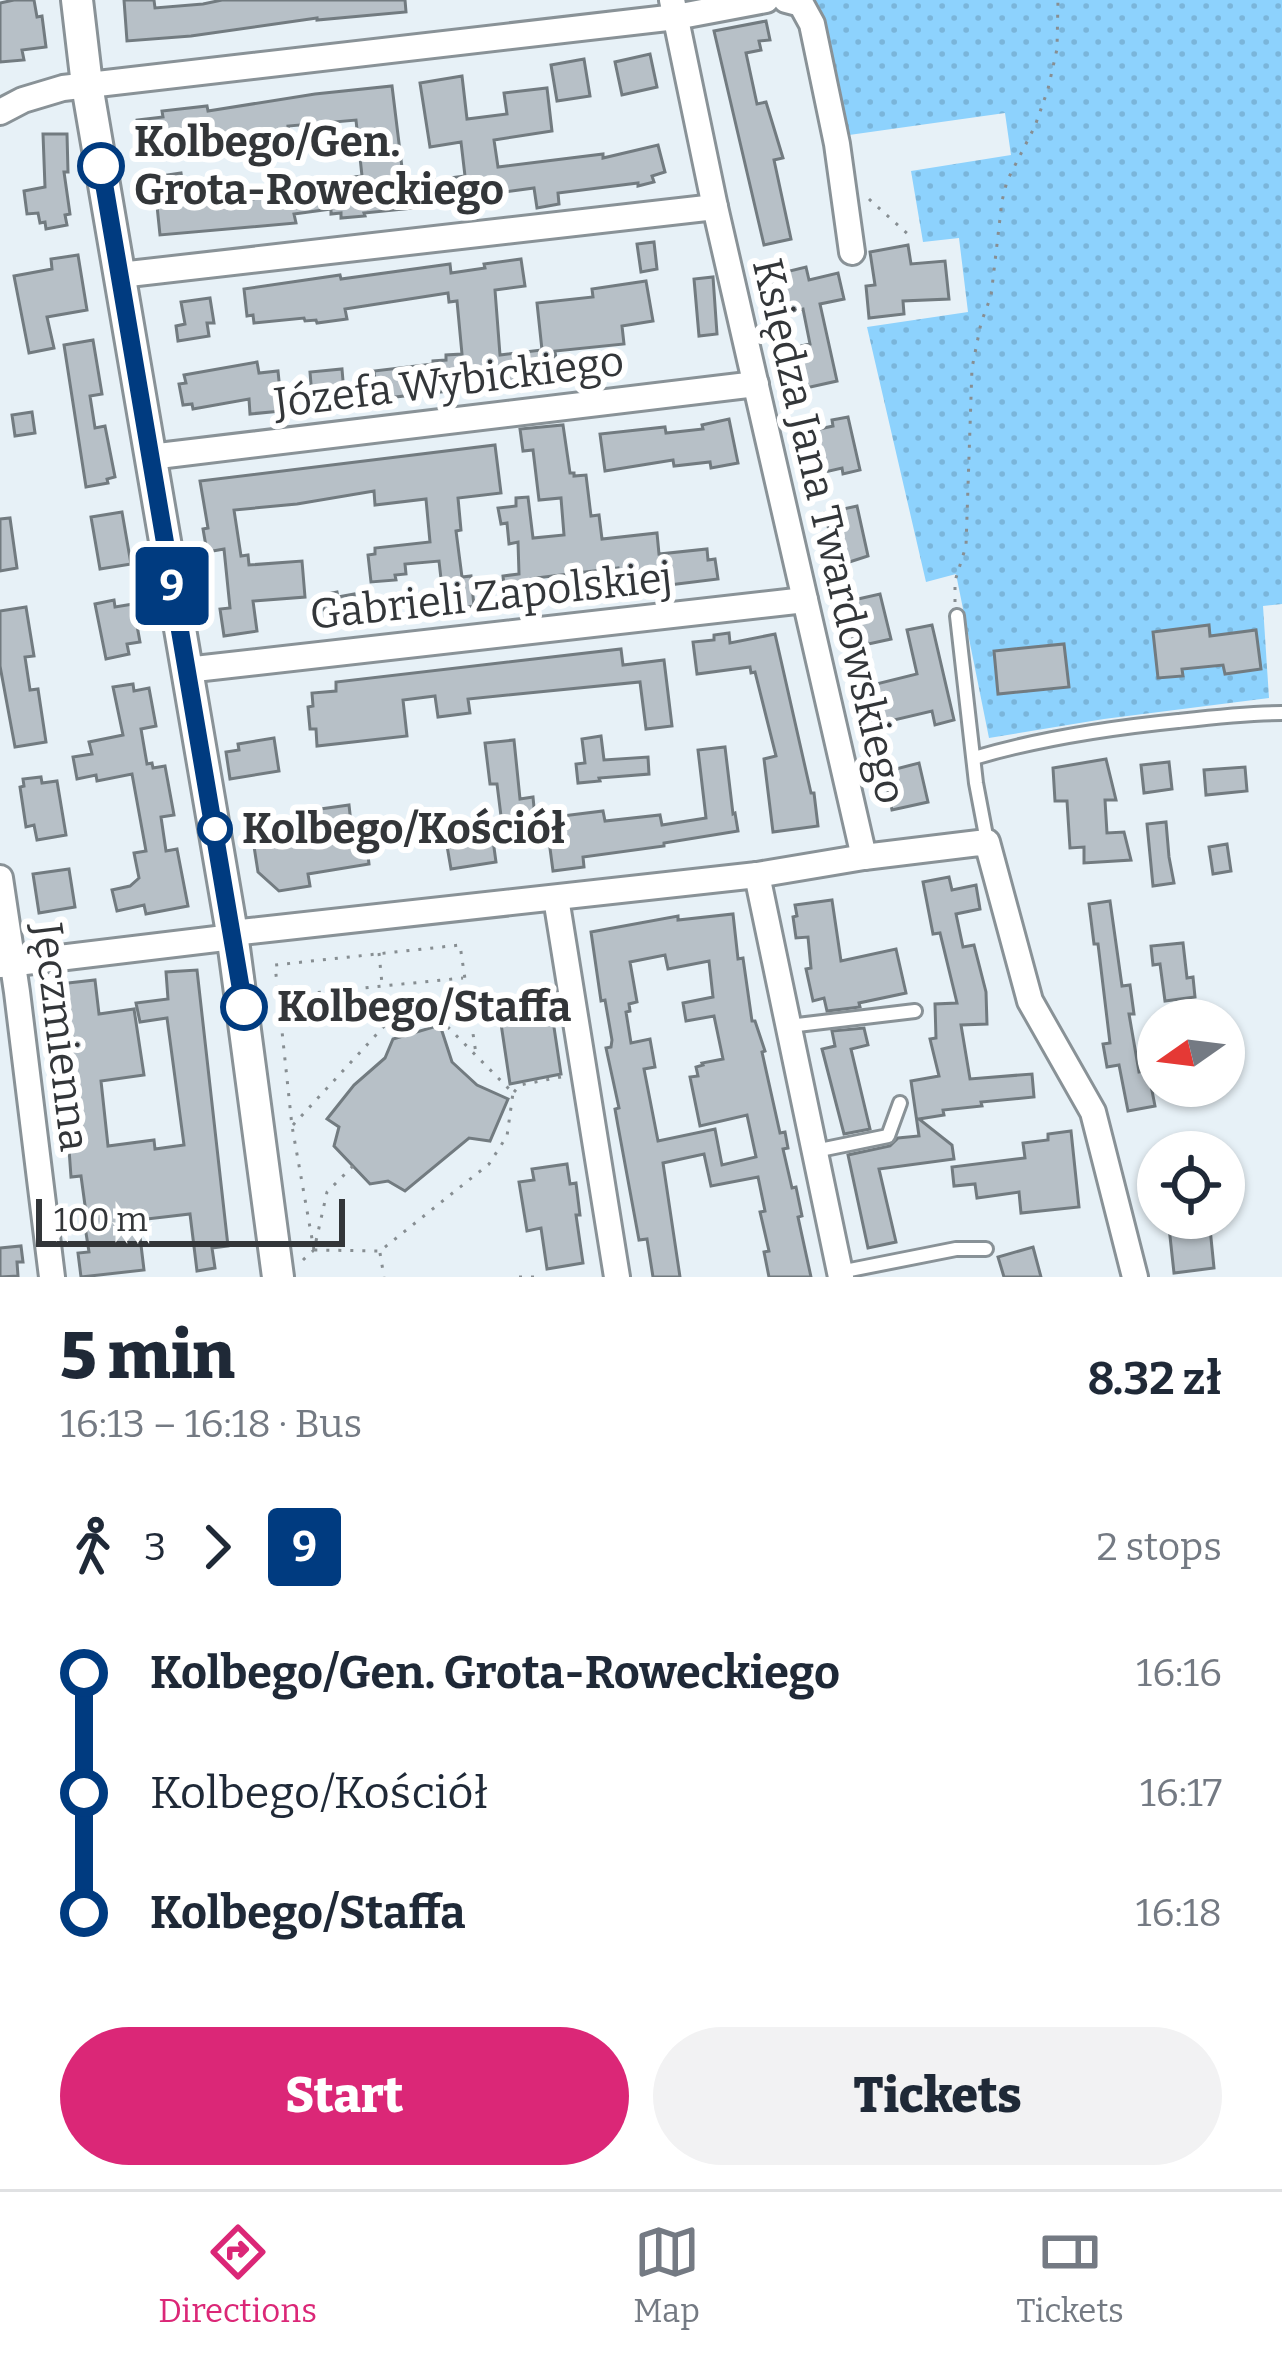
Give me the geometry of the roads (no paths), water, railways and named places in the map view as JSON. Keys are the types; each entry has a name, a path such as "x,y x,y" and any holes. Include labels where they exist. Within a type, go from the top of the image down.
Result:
{"street":[{"path":"77,0 87,85 232,935 278,1277"},
{"path":"0,112 63,88 766,0"},
{"path":"786,0 801,4 812,25 852,252"},
{"name":"Księdza Jana Twardowskiego","path":"675,8 715,207 864,857 987,842"},
{"path":"120,275 715,207"},
{"name":"Józefa Wybickiego","path":"151,457 756,384"},
{"name":"Gabrieli Zapolskiej","path":"186,670 806,600"},
{"path":"987,842 1030,1001 1093,1112 1135,1277"},
{"path":"6,964 757,875 864,857"},
{"path":"757,875 841,1275"},
{"name":"Jęczmienna","path":"0,878 6,964 52,1277"},
{"path":"556,898 617,1277"}],"lane":[{"path":"957,616 987,842"},
{"path":"974,758 1076,734 1282,712"},
{"path":"789,1026 915,1011"},
{"path":"815,1151 888,1136 900,1103"},
{"path":"841,1275 956,1249 986,1250"}],"place":[{"name":"Kolbego/Gen. Grota-Roweckiego","path":"101,166"},
{"name":"Kolbego/Kościół","path":"215,829"},
{"name":"Kolbego/Staffa","path":"244,1007"}]}
